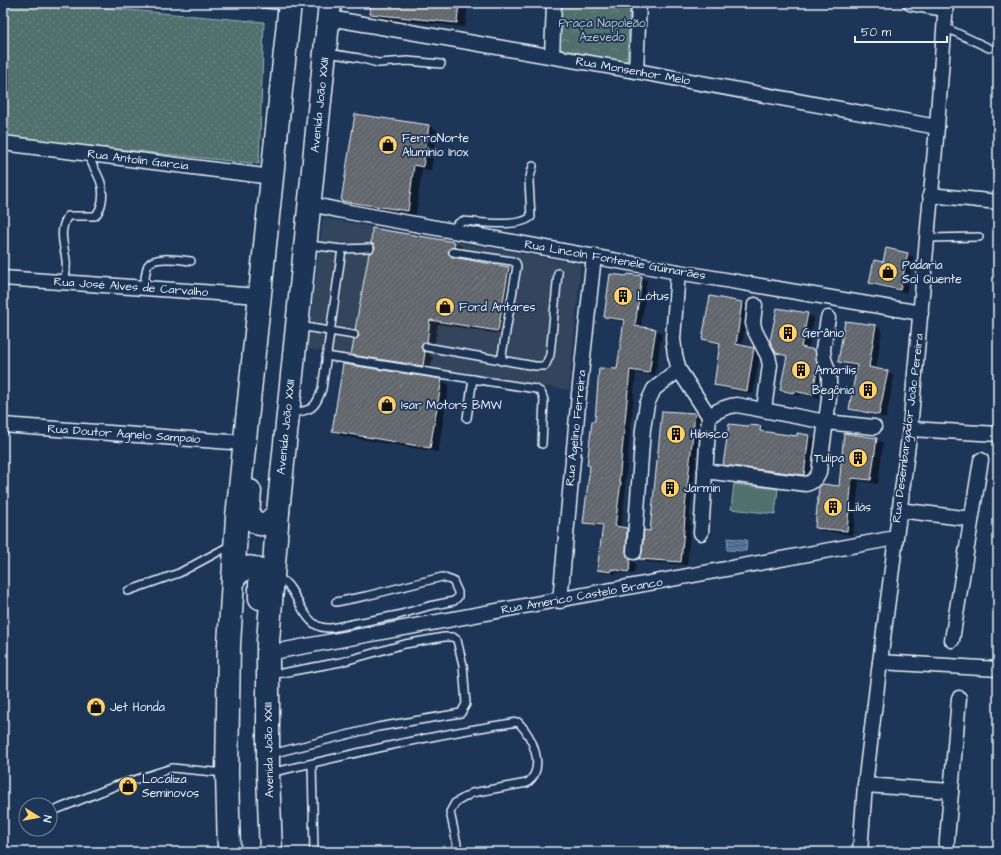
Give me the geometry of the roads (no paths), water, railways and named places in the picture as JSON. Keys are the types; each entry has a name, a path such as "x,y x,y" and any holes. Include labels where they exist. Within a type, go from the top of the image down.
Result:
{"main road":[{"path":"229,852 227,773 229,644 235,544 244,442 290,5"},
{"name":"Avenida João XXIII","path":"272,852 268,764 268,647 272,573 304,244 310,204 329,10"},
{"path":"244,442 250,468 251,484 248,515 253,521 259,524 265,524 272,520 278,512"},
{"path":"233,579 242,570 248,567 254,567 259,571 260,598 268,647"}],"street":[{"path":"552,56 554,3"},
{"path":"636,71 639,3"},
{"path":"910,3 945,6"},
{"name":"Rua Desembargador João Pereira","path":"860,852 865,785 895,538 910,429 937,127 945,6"},
{"name":"Rua Monsenhor Melo","path":"329,10 552,56 937,127"},
{"name":"Rua Antolin Garcia","path":"3,143 272,177"},
{"path":"930,195 998,202"},
{"name":"Rua Lincoln Fontenele Guimarães","path":"310,204 678,272 921,312"},
{"name":"Rua Agelino Ferreira","path":"560,601 579,394 594,256"},
{"path":"678,272 673,339 679,370 709,416 701,533"},
{"name":"Rua José Alves de Carvalho","path":"3,278 259,296"},
{"path":"755,305 753,323 755,331 768,356 770,365 764,409"},
{"path":"705,471 806,484 816,479 820,472 830,383 829,373 824,359 828,318"},
{"path":"634,552 643,429 647,404 654,389 679,370"},
{"path":"709,416 721,409 737,405 826,422 874,428"},
{"name":"Rua Doutor Agnelo Sampaio","path":"3,425 244,442"},
{"path":"910,429 998,434"},
{"path":"952,640 981,460"},
{"path":"899,510 971,519"},
{"name":"Rua Americo Castelo Branco","path":"268,647 560,601 895,538"},
{"path":"880,662 998,669"},
{"path":"946,852 959,698"},
{"path":"865,785 951,791"}],"lane":[{"path":"256,3 290,5"},
{"path":"944,27 989,48"},
{"path":"325,52 378,63 408,61 441,64"},
{"path":"65,282 66,262 62,240 66,219 68,216 95,216 98,213 102,201 101,183 90,163 88,154"},
{"path":"455,231 456,225 462,221 512,223 527,220 531,217 529,181 533,166"},
{"path":"927,238 979,237"},
{"path":"304,244 342,249 370,248"},
{"path":"288,414 306,411 314,406 322,390 342,249"},
{"path":"453,252 512,261 516,263 517,266 501,361"},
{"path":"144,288 147,269 149,264 153,261 166,259 192,261"},
{"path":"426,347 501,361 545,366 550,355 558,273"},
{"path":"296,325 354,334"},
{"path":"326,356 473,379 541,392 544,400 542,444"},
{"path":"467,418 473,379"},
{"path":"128,591 179,573 235,544"},
{"path":"272,573 284,581 308,617 315,625 321,628 331,628 398,615 428,606 454,601 458,597 458,592 453,581 442,577 336,602"},
{"path":"268,676 341,662 405,644 444,637 453,637 456,640 463,665 466,704 461,713 378,727 268,764"},
{"path":"268,764 312,764 487,726 518,722 526,730 534,749 537,767 534,778 527,783 472,793 455,803 450,812 457,844 456,852"},
{"path":"312,764 314,852"},
{"path":"58,809 115,786 172,768 227,773"}],"place":[{"name":"FerroNorte Alumínio Inox","path":"388,145"},
{"name":"Padaria Sol Quente","path":"888,272"},
{"name":"Lótus","path":"623,296"},
{"name":"Ford Antares","path":"445,307"},
{"name":"Gerânio","path":"788,333"},
{"name":"Amarilis","path":"801,370"},
{"name":"Begônia","path":"868,390"},
{"name":"Isar Motors BMW","path":"387,405"},
{"name":"Hibisco","path":"676,434"},
{"name":"Tulipa","path":"858,458"},
{"name":"Jarmin","path":"670,488"},
{"name":"Lilás","path":"833,507"},
{"name":"Jet Honda","path":"96,707"},
{"name":"Localiza Seminovos","path":"128,786"}],"park label":[{"name":"Praça Napoleão Azevedo","path":"602,30"}]}
